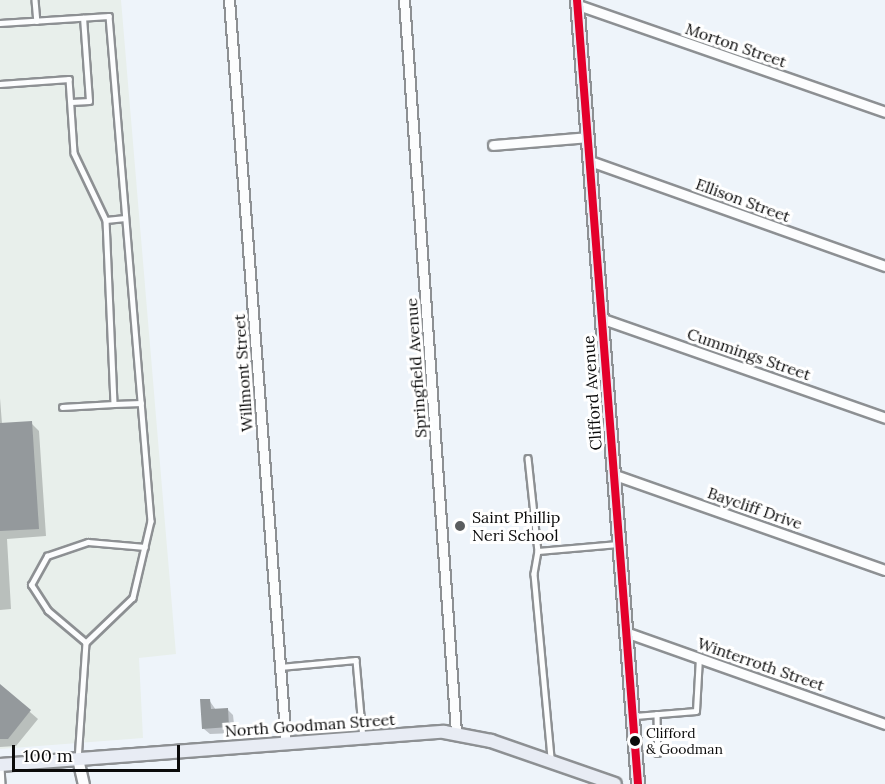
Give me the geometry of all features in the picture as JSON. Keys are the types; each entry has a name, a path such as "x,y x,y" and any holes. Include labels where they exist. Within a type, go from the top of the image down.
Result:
{"main road":[{"name":"Clifford Avenue","path":"578,3 638,784"},
{"name":"North Goodman Street","path":"0,765 456,733 551,762 590,780 615,784"}],"street":[{"name":"Willmont Street","path":"230,0 286,744"},
{"name":"Springfield Avenue","path":"404,0 456,733"},
{"name":"Morton Street","path":"578,3 885,112"},
{"path":"493,145 588,137"},
{"name":"Ellison Street","path":"590,161 885,266"},
{"name":"Cummings Street","path":"603,319 885,418"},
{"name":"Baycliff Drive","path":"615,475 885,570"},
{"name":"Winterroth Street","path":"628,633 885,724"},
{"path":"78,759 84,784"}],"lane":[{"path":"35,0 37,21"},
{"path":"0,23 109,16 151,521 133,598 86,643 78,759"},
{"path":"71,102 89,101 83,18"},
{"path":"0,84 69,79 74,153 106,220 114,404"},
{"path":"106,220 125,218"},
{"path":"62,407 141,403"},
{"path":"528,458 538,551 534,574 551,762"},
{"path":"86,643 48,611 31,585 47,556 88,542 145,547"},
{"path":"538,551 621,544"},
{"path":"633,717 696,711 699,658"},
{"path":"280,667 356,660 363,738"},
{"path":"657,714 658,753"},
{"path":"0,765 2,784"}],"shaded area":[{"path":"0,0 121,0 176,654 139,658 143,738 0,749"}],"building":[{"path":"32,421 39,529 0,531 0,423"},
{"path":"0,684 31,710 8,739 0,739"},
{"path":"200,699 210,699 211,709 228,708 229,727 202,729"}],"transit line":[{"path":"577,0 638,784"}],"place":[{"name":"Saint Phillip Neri School","path":"460,526"},
{"name":"Clifford & Goodman","path":"635,741"}]}
